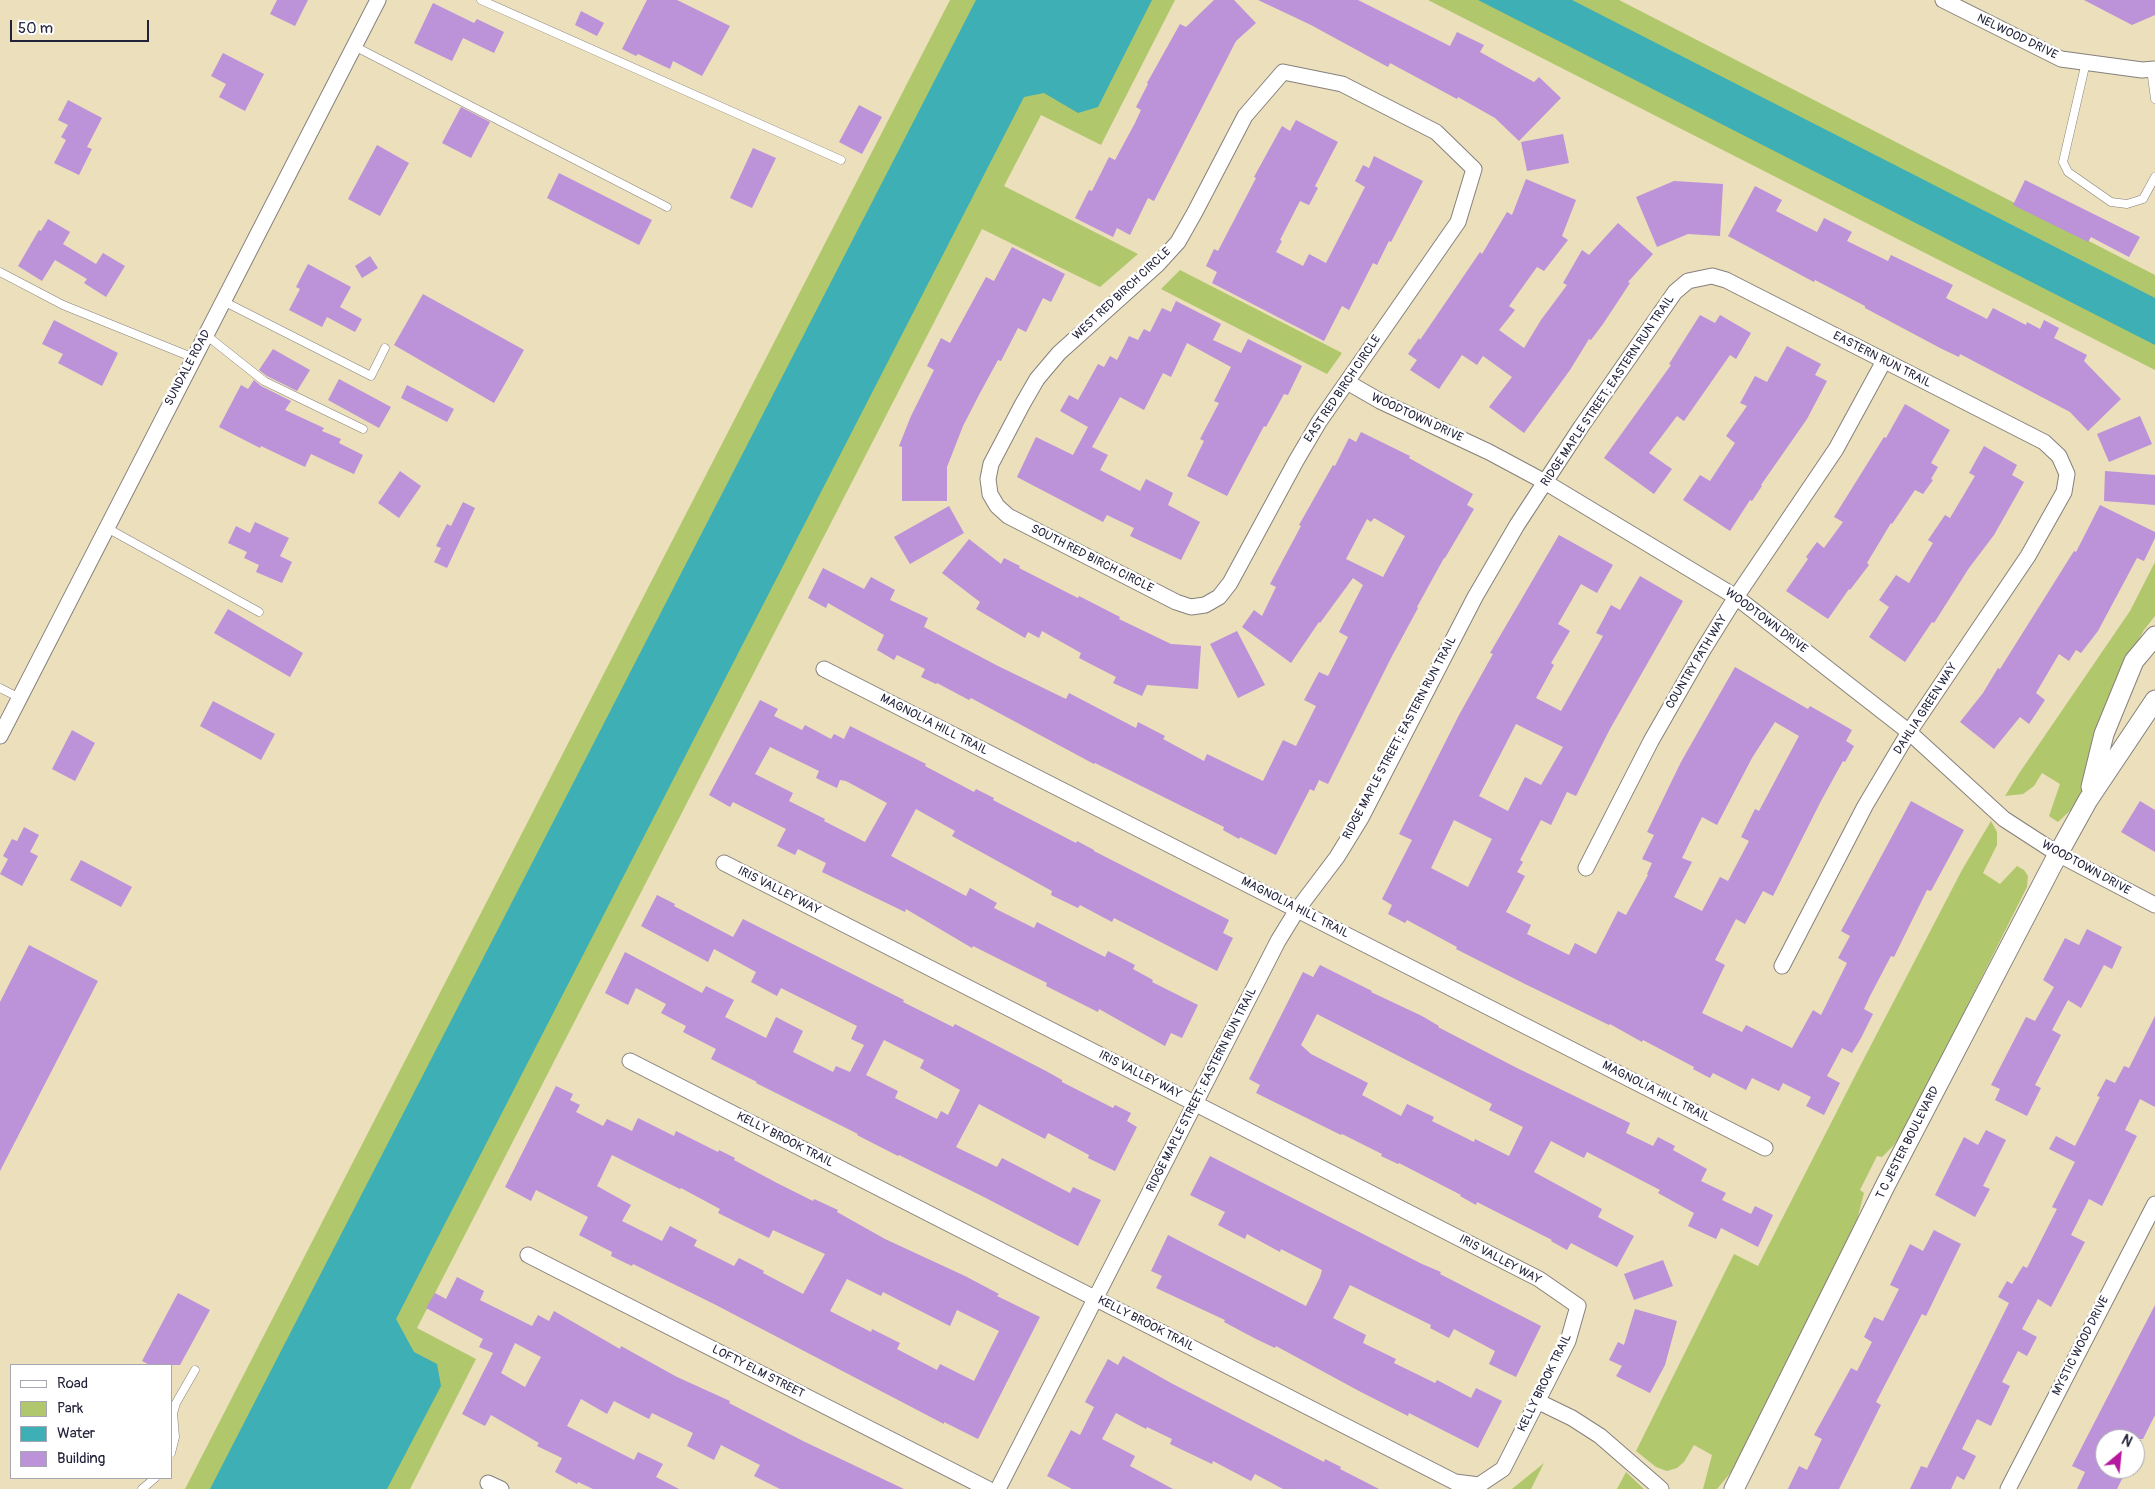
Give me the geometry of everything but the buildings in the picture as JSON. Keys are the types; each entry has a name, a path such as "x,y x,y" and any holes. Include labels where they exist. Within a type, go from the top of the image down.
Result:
{"street":[{"name":"SUNDALE ROAD","path":"0,736 378,0"},
{"name":"NELWOOD DRIVE","path":"1943,0 2062,59 2142,70 2153,69"},
{"name":"EAST RED BIRCH CIRCLE","path":"1205,605 1219,597 1230,584 1319,422 1458,222 1474,169 1436,132 1342,84 1283,72"},
{"name":"WEST RED BIRCH CIRCLE","path":"990,494 988,479 991,464 1037,379 1059,353 1157,265 1178,242 1244,116 1283,72"},
{"name":"EASTERN RUN TRAIL","path":"1699,278 1712,276 1726,280 2044,442 2059,456"},
{"name":"RIDGE MAPLE STREET; EASTERN RUN TRAIL","path":"998,1489 1278,941 1297,910 1337,857 1361,818 1475,597 1581,427 1676,292 1688,281 1699,278"},
{"name":"COUNTRY PATH WAY","path":"1586,868 1650,741 1736,597 1836,449 1884,361"},
{"name":"WOODTOWN DRIVE","path":"1347,382 1380,401 1490,452 1545,482 1736,597 1909,732 2004,819 2058,854 2155,905"},
{"name":"DAHLIA GREEN WAY","path":"1782,966 1865,806 1909,732 2028,556 2064,492 2066,474 2059,456"},
{"name":"SOUTH RED BIRCH CIRCLE","path":"990,494 997,506 1008,516 1176,602 1191,607 1205,605"},
{"name":"T C JESTER BOULEVARD","path":"2088,800 2104,734 2134,661 2155,636"},
{"name":"MAGNOLIA HILL TRAIL","path":"824,669 1765,1148"},
{"name":"T C JESTER BOULEVARD","path":"1734,1489 1886,1184 2058,854 2088,800 2155,700"},
{"name":"IRIS VALLEY WAY","path":"724,863 1539,1279 1578,1306"},
{"name":"KELLY BROOK TRAIL","path":"630,1061 1455,1482 1479,1485 1503,1469 1568,1342 1578,1306"},
{"name":"MYSTIC WOOD DRIVE","path":"2008,1489 2155,1204"},
{"name":"LOFTY ELM STREET","path":"528,1255 988,1489"},
{"path":"1537,1401 1572,1418 1600,1436 1661,1489"}],"lane":[{"path":"482,0 841,160"},
{"path":"354,46 667,207"},
{"path":"2086,62 2063,162 2068,172 2111,202 2128,204 2143,199 2155,177"},
{"path":"2153,69 2155,99"},
{"path":"0,272 63,305 194,358"},
{"path":"224,301 371,376 385,348"},
{"path":"206,334 264,381 363,429"},
{"path":"107,528 259,612"},
{"path":"0,688 20,698"},
{"path":"172,1449 175,1437 172,1413 195,1370"},
{"path":"142,1489 154,1479"}],"green space":[{"path":"950,0 1175,0 1101,145 1041,115 1004,186 1138,254 1100,287 982,229 417,1328 476,1359 410,1489 185,1489"},
{"path":"1428,0 1619,0 2155,275 2155,370"},
{"path":"1180,270 1342,353 1327,374 1161,289"},
{"path":"2155,562 2155,616 2144,630 2127,661 2081,794 2075,806 2058,822 2049,816 2060,784 2042,773 2034,786 2023,794 2005,796 2130,611"},
{"path":"1991,821 1997,832 1997,845 1983,873 2000,884 2017,866 2024,870 2028,876 2027,887 1906,1128 1882,1157 1877,1156 1860,1190 1864,1193 1855,1228 1732,1471 1717,1489 1703,1489 1712,1455 1694,1445 1684,1462 1677,1468 1667,1471 1656,1467 1636,1451 1734,1254 1758,1266 1962,870"},
{"path":"1544,1463 1531,1489 1512,1489"},
{"path":"1626,1472 1644,1489 1617,1489"}],"water":[{"path":"976,0 1152,0 1098,107 1078,113 1044,93 1024,97 396,1319 414,1352 437,1364 441,1386 387,1489 210,1489"},
{"path":"1478,0 1572,0 2155,298 2155,345"}]}
